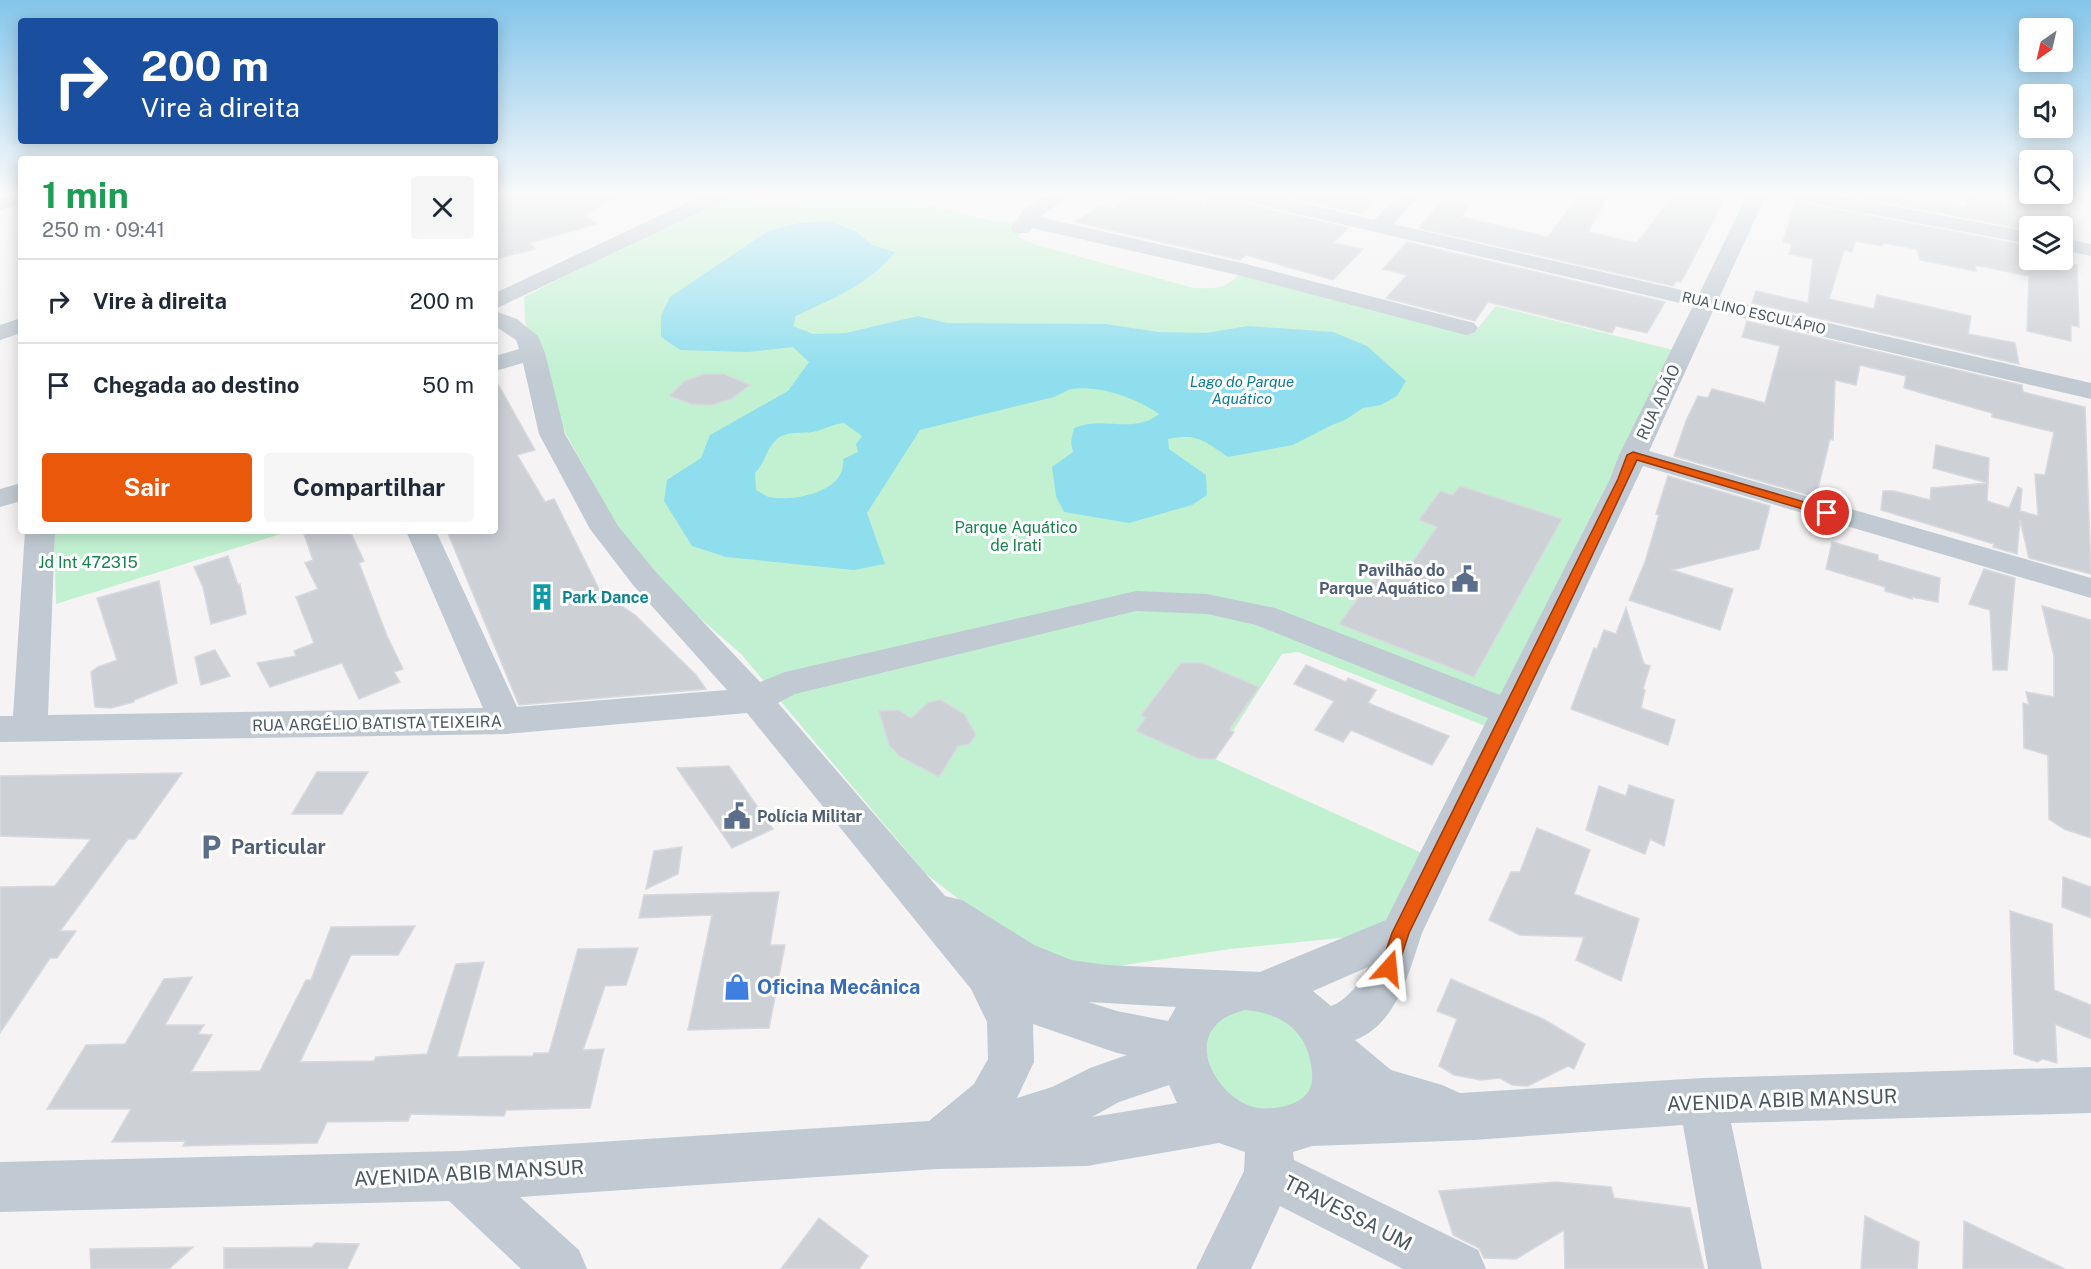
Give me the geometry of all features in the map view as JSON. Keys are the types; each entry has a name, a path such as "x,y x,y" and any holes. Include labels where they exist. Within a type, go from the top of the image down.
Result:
{"street":[{"path":"498,301 594,254"},
{"path":"1180,254 1466,328"},
{"name":"RUA LINO ESCULÁPIO","path":"1497,254 2091,391"},
{"name":"RUA ADÃO","path":"1328,1040 1353,1020 1383,985 1401,933 1624,479 1633,455 1728,254"},
{"path":"498,319 526,336 533,353 552,434 605,530 644,578 727,666 986,975 1010,1021 1011,1062 991,1100 936,1145"},
{"path":"0,333 18,326"},
{"path":"498,363 533,353"},
{"path":"1633,455 2091,588"},
{"path":"0,498 18,493"},
{"path":"15,729 40,534"},
{"path":"422,534 506,721"},
{"path":"754,700 785,684 1136,601 1207,604 1264,616 1510,713"},
{"name":"RUA ARGÉLIO BATISTA TEIXEIRA","path":"15,729 506,721 754,700"},
{"path":"916,891 975,932 1019,958 1068,980 1107,985 1253,991 1287,999 1306,1011 1328,1040 1337,1070 1334,1090 1325,1108 1282,1143 1223,1269"},
{"path":"1282,1143 1244,1130 1221,1119 1203,1103 1189,1084 1182,1052 1184,1034 1194,1014 1207,1002 1223,994 1253,991 1401,933"},
{"path":"986,975 1035,1005 1182,1052"},
{"name":"AVENIDA ABIB MANSUR","path":"1328,1040 1376,1087 1404,1098 1473,1116"},
{"name":"AVENIDA ABIB MANSUR","path":"936,1145 1031,1119 1061,1108 1107,1084 1182,1052"},
{"name":"AVENIDA ABIB MANSUR","path":"1282,1143 1473,1116 1702,1101 2091,1090"},
{"path":"1702,1101 1735,1269"},
{"name":"AVENIDA ABIB MANSUR","path":"0,1187 459,1176 936,1145 1087,1142 1221,1119"},
{"name":"TRAVESSA UM","path":"1282,1143 1459,1269"},
{"path":"459,1176 560,1269"}],"green space":[{"name":"Parque Aquático de Irati","path":"607,254 1070,254 1194,288 1219,287 1229,283 1240,274 1473,334 1496,306 1681,352 1498,731 1298,652 1282,654 1215,759 1435,859 1399,932 1230,949 1111,967 1068,964 1007,936 926,874 741,654 661,584 617,527 566,434 525,321 524,297"},
{"name":"Jd Int 472315","path":"54,534 281,534 56,604"},
{"path":"1249,998 1324,1048 1305,1106 1251,1112 1217,1091 1201,1035"}],"water":[{"name":"Lago do Parque Aquático","path":"734,254 893,254 862,282 837,297 796,316 793,326 813,334 846,333 918,316 947,323 1106,324 1158,332 1206,333 1248,326 1333,332 1367,346 1406,381 1397,396 1381,405 1363,408 1345,420 1293,445 1228,457 1194,438 1168,439 1169,449 1206,475 1207,495 1192,505 1129,523 1064,512 1056,496 1052,467 1073,452 1071,442 1074,428 1096,423 1139,423 1159,414 1140,403 1106,391 1083,388 1070,390 1054,397 920,430 867,513 885,564 854,570 726,557 692,546 664,501 667,480 701,458 710,435 788,391 809,362 793,347 748,352 680,350 661,337 661,316 670,297","holes":["844,423 862,436 856,444 858,452 843,459 842,470 828,487 791,498 769,497 756,490 755,473 779,437 817,431"]}],"building":[{"path":"498,254 514,254 498,258"},
{"path":"1215,254 1358,254 1333,280 1246,255 1240,260"},
{"path":"1396,254 1460,254 1665,302 1647,333 1616,326 1612,333 1488,302 1475,321 1386,298 1407,275 1383,269"},
{"path":"1534,254 1696,254 1681,282 1676,281 1673,286"},
{"path":"1790,254 1843,254 1829,299 1874,309 1877,295 1971,316 1968,334 2015,343 2019,364 1752,303 1756,291 1808,303 1813,259"},
{"path":"1918,254 2019,254 2019,270 2073,270 2073,264 2077,265 2079,327 2071,325 2071,341 2027,331 2029,276 1975,265 1976,271 1920,260"},
{"path":"1747,321 2022,385 2023,392 2085,407 2091,574 2029,558 2020,520 2017,554 1993,547 1994,544 1881,510 1883,491 1894,491 1930,500 1931,488 1988,483 1987,501 2009,508 2018,487 2022,489 2020,511 2038,516 2035,474 2045,475 2054,432 1992,417 1992,413 1904,388 1906,376 1860,365 1856,385 1835,380 1833,440 1830,439 1816,497 1674,456 1686,421 1698,396 1708,398 1712,389 1765,403 1780,346 1742,337"},
{"path":"704,374 724,374 750,385 731,399 712,405 691,404 669,396 685,381"},
{"name":"Park Dance","path":"498,384 535,450 517,455 545,502 554,499 600,591 635,615 696,675 706,689 519,705 448,534 498,534"},
{"path":"1936,445 1989,458 1988,483 1933,468"},
{"path":"1668,476 1770,506 1759,549 1672,570 1733,589 1720,630 1629,600 1645,562"},
{"name":"Pavilhão do Parque Aquático","path":"1460,486 1562,519 1474,677 1339,624 1375,575 1398,583 1437,527 1419,520 1440,491 1453,495"},
{"path":"304,534 351,534 364,561 359,563 387,636 403,669 394,672 400,682 359,699 342,663 270,687 257,663 296,656 294,651 314,643 296,597 318,589 305,563 313,560"},
{"path":"1832,542 1878,555 1878,560 1940,578 1938,602 1912,597 1912,599 1885,591 1885,587 1826,569"},
{"path":"228,556 238,585 240,584 246,614 211,624 203,587 194,567"},
{"path":"1984,569 2015,578 2007,670 1993,670 1990,610 1969,604"},
{"path":"159,581 177,683 134,700 134,702 111,708 95,707 91,672 117,660 97,598"},
{"path":"2042,606 2091,620 2091,838 2064,829 2049,819 2048,755 2024,748 2023,703 2029,705 2026,692 2054,697 2054,656"},
{"path":"1626,608 1644,664 1650,666 1643,689 1645,690 1641,708 1675,720 1668,745 1571,709 1594,648 1597,649 1604,630 1616,634"},
{"path":"215,650 230,676 201,685 195,657"},
{"path":"1181,663 1202,663 1259,687 1229,730 1234,732 1215,759 1199,759 1136,731 1146,718 1141,715"},
{"path":"1306,665 1346,682 1348,678 1376,690 1368,703 1449,736 1432,765 1351,730 1343,742 1315,730 1334,701 1294,684"},
{"path":"941,700 964,714 976,735 969,744 958,746 939,777 899,756 889,745 879,711 898,710 911,718 929,702"},
{"name":"Polícia Militar","path":"729,766 773,829 732,848 677,768"},
{"path":"317,772 368,772 342,814 292,814"},
{"path":"182,773 135,839 128,839 60,931 76,931 57,958 50,958 0,1033 0,887 55,886 91,839 0,836 0,776"},
{"path":"1629,785 1674,800 1664,846 1650,839 1645,854 1586,830 1599,786 1626,796"},
{"path":"1537,828 1590,850 1574,894 1639,919 1621,981 1576,960 1584,937 1520,935 1489,920 1511,872 1520,872"},
{"path":"682,847 678,874 646,889 654,851"},
{"path":"2063,877 2091,887 2091,918 2062,907"},
{"path":"779,892 770,945 785,945 769,1028 688,1030 712,915 639,918 644,895"},
{"path":"2010,911 2052,924 2054,990 2091,1005 2091,1039 2055,1024 2057,1063 2043,1059 2037,1062 2014,1054"},
{"path":"415,926 398,955 351,955 300,1062 374,1061 376,1057 427,1054 456,964 484,962 457,1057 533,1056 534,1053 549,1053 578,949 638,948 626,985 605,986 583,1050 604,1049 590,1108 506,1110 504,1116 411,1114 408,1121 327,1122 317,1143 183,1146 186,1141 112,1142 131,1109 47,1109 86,1045 125,1044 164,979 192,977 165,1025 204,1025 198,1034 212,1035 191,1072 260,1071 306,980 311,980 331,927"},
{"path":"1451,979 1545,1020 1585,1044 1574,1069 1568,1066 1528,1086 1512,1085 1500,1078 1481,1080 1454,1075 1439,1066 1457,1019 1437,1011"},
{"path":"1556,1182 1611,1187 1614,1198 1690,1208 1704,1269 1565,1269 1564,1230 1516,1259 1484,1258 1479,1248 1453,1235 1439,1191"},
{"path":"1865,1216 1919,1242 1917,1269 1861,1269"},
{"path":"819,1218 868,1256 859,1269 781,1269"},
{"path":"1964,1221 2065,1269 1963,1269"},
{"path":"316,1243 359,1244 347,1269 224,1269 224,1248 312,1247"},
{"path":"193,1247 169,1269 91,1269 90,1249"}],"place":[{"name":"Pavilhão do Parque Aquático","path":"1465,579"},
{"name":"Park Dance","path":"542,597"},
{"name":"Polícia Militar","path":"737,816"},
{"name":"Particular","path":"211,847"},
{"name":"Oficina Mecânica","path":"737,987"}],"route":[{"path":"1389,968 1401,933 1624,479 1633,455 1827,513"}]}
